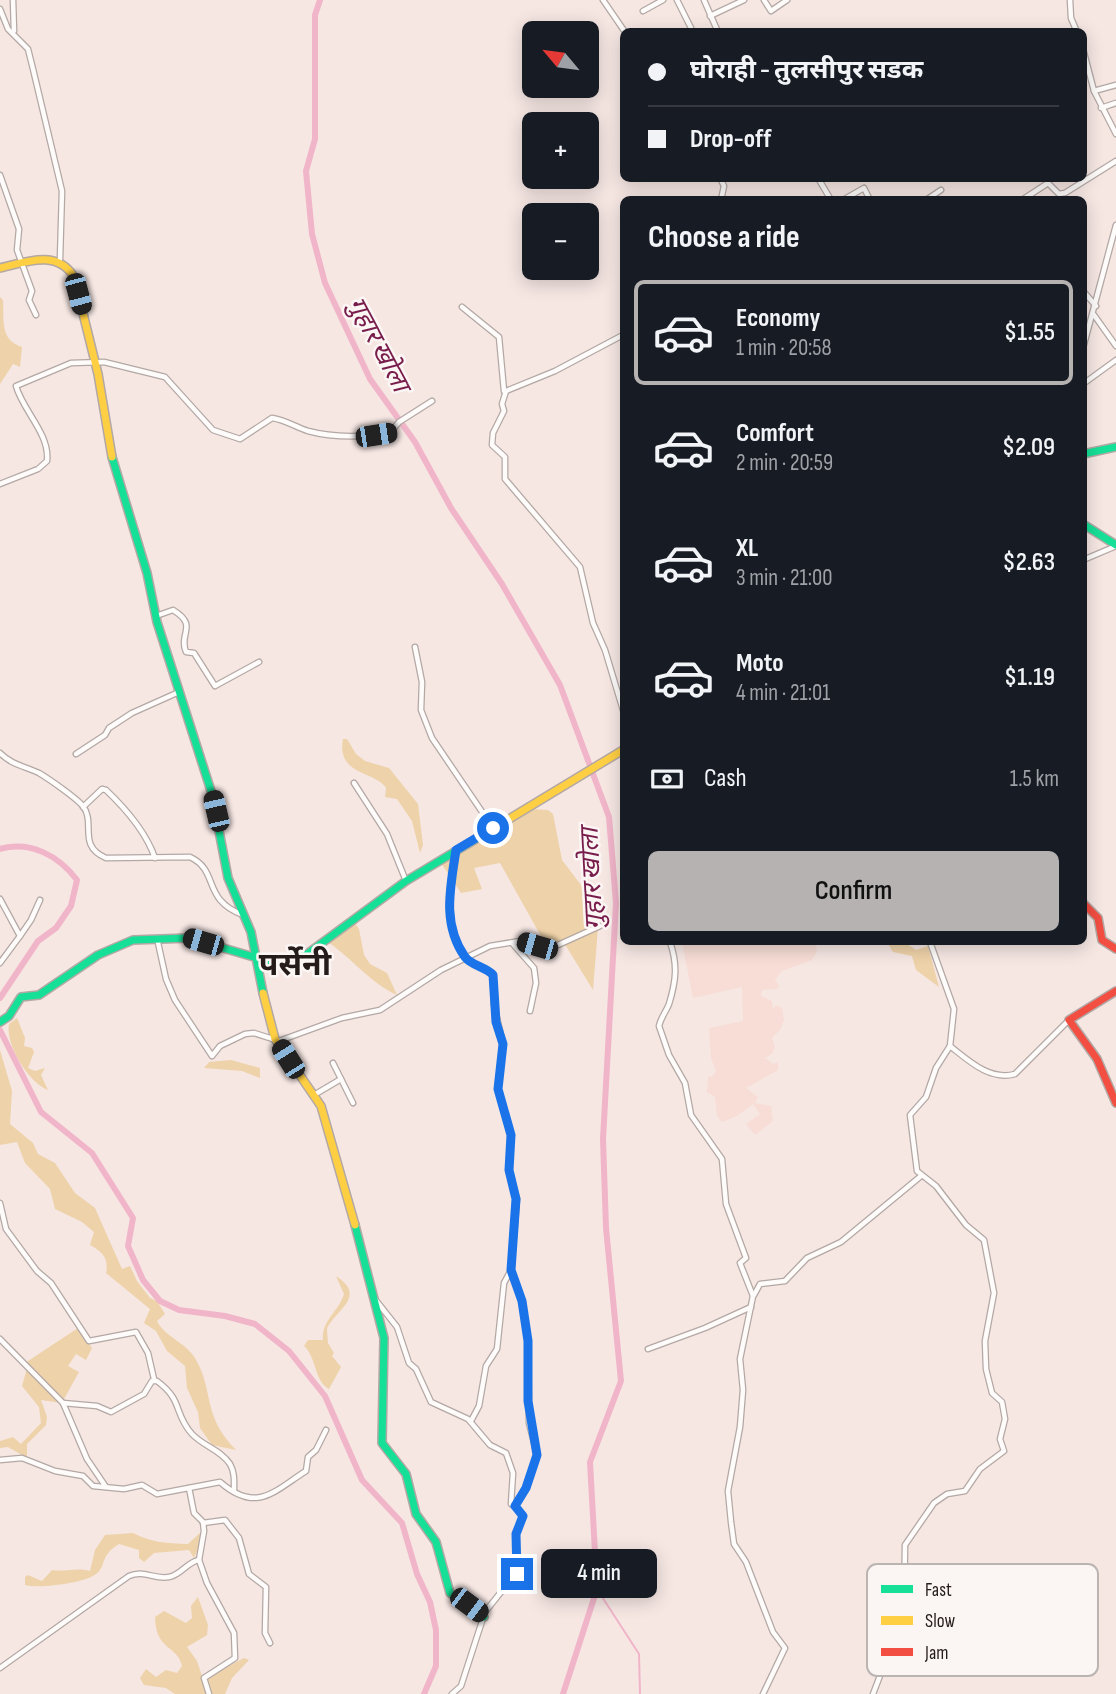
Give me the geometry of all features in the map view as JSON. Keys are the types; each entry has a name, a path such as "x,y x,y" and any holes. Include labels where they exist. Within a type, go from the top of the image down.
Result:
{"street":[{"path":"13,0 14,32"},
{"path":"603,0 622,28"},
{"path":"643,11 663,0"},
{"path":"677,0 690,28"},
{"path":"704,0 717,28"},
{"path":"710,16 744,0"},
{"path":"764,0 771,11 787,0"},
{"path":"1070,0 1071,18 1075,28"},
{"path":"0,9 8,29 14,32 28,49 62,191 60,259"},
{"path":"1087,64 1101,108 1116,134"},
{"path":"1094,91 1116,85"},
{"path":"1101,108 1116,103"},
{"path":"1087,180 1116,162"},
{"path":"0,175 19,229 17,250 32,291 29,300 36,315"},
{"path":"1028,196 1047,184 1059,194 1083,182"},
{"path":"850,196 864,188 868,196"},
{"path":"932,196 941,190"},
{"path":"1087,334 1116,225"},
{"path":"0,268 21,262 60,259 70,266 74,277 94,361 112,457 147,573 155,616 212,794 228,878 251,932 264,1005 275,1039 321,1106 337,1157 384,1338 381,1379 382,1443 406,1474 416,1514 436,1542 450,1593 484,1617"},
{"path":"1087,296 1096,306"},
{"path":"462,307 499,337 504,411 492,443 505,457 505,479 580,567 593,623 620,701"},
{"path":"1093,314 1116,346"},
{"path":"504,392 555,371 620,337"},
{"path":"1087,381 1116,360"},
{"path":"0,484 31,473 47,461 42,439 20,400 16,386 71,363 94,361 165,377 214,430 240,439 272,418 308,430 355,437 390,433 399,422 432,401"},
{"path":"1087,453 1116,447"},
{"path":"1087,527 1116,545"},
{"path":"1087,558 1116,545"},
{"path":"155,616 173,610 183,617 188,626 183,645 186,652 194,653 215,686 259,662"},
{"path":"415,647 422,681 421,710 432,738 493,828"},
{"path":"76,754 132,713 179,692"},
{"path":"0,1022 9,1016 16,1001 29,995 39,995 115,946 157,937 189,938 257,960 291,960 307,954 406,881 620,752"},
{"path":"0,753 13,765 51,781 83,807 91,846 96,854 106,858 184,856 197,860 207,871 220,903 243,915"},
{"path":"354,783 387,834 406,881"},
{"path":"83,807 102,789 106,790 132,816 139,832 148,840 155,858"},
{"path":"456,850 448,912 456,941 465,957 493,975 496,1022 503,1044 498,1089 511,1135 509,1170 516,1199 511,1270 522,1301 528,1341 528,1401 537,1455 526,1488 515,1506"},
{"path":"0,900 20,936"},
{"path":"0,963 29,923 40,900"},
{"path":"1087,907 1098,918 1102,940 1116,949"},
{"path":"157,937 166,979 175,1000 212,1056 220,1046 244,1034 254,1033 282,1040 297,1032 342,1018 380,1010 465,957 489,946 512,943 558,945 600,926"},
{"path":"512,943 534,968 536,983 530,1011"},
{"path":"671,945 677,958 675,975 668,1007 659,1026 669,1055 685,1083 691,1115 722,1159 726,1205 746,1258 740,1263 753,1296"},
{"path":"905,1564 905,1545 934,1503 947,1494 965,1491 980,1469 1004,1451 1000,1439 1005,1419 1002,1402 992,1393 986,1369 985,1340 995,1293 984,1240 966,1225 936,1186 921,1176 913,1156 911,1115 926,1097 936,1068 950,1046 954,1009 931,945"},
{"path":"950,1046 980,1068 1004,1077 1015,1074 1069,1020 1116,991"},
{"path":"1069,1020 1099,1060 1116,1103"},
{"path":"333,1063 353,1103"},
{"path":"314,1095 341,1079"},
{"path":"764,1694 786,1648 773,1632 746,1562 734,1544 728,1491 740,1427 743,1390 740,1359 753,1296 760,1284 785,1281 807,1258 841,1242 921,1176"},
{"path":"0,1203 6,1229 37,1271 51,1283 89,1341 136,1332 148,1353 154,1379 176,1397 182,1419 192,1434 229,1463 234,1474 234,1490"},
{"path":"471,1421 479,1406 486,1366 497,1349 504,1283 511,1270"},
{"path":"373,1297 397,1327 409,1363 416,1369 430,1402 471,1421 490,1445 506,1453 513,1472 511,1504 523,1516 516,1534 519,1571 484,1617 470,1651 461,1686 452,1694"},
{"path":"648,1349 752,1306"},
{"path":"0,1339 63,1403 87,1459 107,1488"},
{"path":"63,1403 97,1406 111,1412 144,1394 154,1379"},
{"path":"0,1460 22,1458 55,1471 83,1476 93,1486 142,1486 157,1494 220,1482 258,1499 274,1494 306,1471 308,1457 317,1450 326,1430"},
{"path":"189,1488 194,1513 203,1523 205,1538 199,1560 236,1643 235,1658 206,1675 209,1694"},
{"path":"203,1523 225,1520 239,1538 249,1574 265,1587 265,1633 270,1643"},
{"path":"0,1668 129,1576 142,1572 157,1577 173,1577 191,1562 199,1560"},
{"path":"873,1694 880,1676"}],"shaded area":[{"path":"0,297 3,300 7,335 22,347 20,367 13,364 0,384"},
{"path":"343,739 347,739 356,754 365,761 389,768 418,804 423,845 420,853 412,821 397,799 385,797 386,788 381,783 358,771 345,760 342,751"},
{"path":"531,809 548,810 553,814 562,860 581,885 598,928 593,990 566,946 547,947 500,863 474,868 482,889 461,893 441,863"},
{"path":"354,922 359,929 364,955 370,964 387,973 397,995 378,984 329,943"},
{"path":"683,945 816,945 817,951 812,960 782,971 775,980 779,986 777,989 762,990 761,996 772,1001 773,1010 776,1005 782,1008 784,1020 780,1030 772,1038 775,1047 772,1054 765,1058 773,1064 778,1062 778,1070 746,1088 758,1097 755,1103 771,1106 773,1121 755,1135 746,1124 760,1114 753,1104 737,1116 722,1122 717,1116 715,1097 707,1092 708,1077 713,1076 716,1071 711,1058 709,1028 743,1021 742,987 693,998"},
{"path":"889,945 908,945 916,950 928,946 939,987 916,970 912,956 893,952"},
{"path":"17,1018 25,1038 24,1046 32,1048 34,1052 28,1068 35,1071 45,1068 41,1075 48,1090 33,1079 14,1052 9,1024"},
{"path":"0,1050 12,1091 10,1124 33,1143 38,1154 55,1163 75,1193 95,1208 122,1269 130,1266 137,1281 150,1298 157,1301 165,1314 157,1321 161,1327 195,1358 205,1382 213,1414 225,1437 236,1450 212,1445 200,1428 198,1412 187,1388 185,1366 167,1351 156,1331 144,1323 150,1309 106,1273 104,1256 90,1245 94,1232 82,1222 55,1209 50,1189 25,1163 17,1142 0,1145"},
{"path":"231,1060 260,1068 260,1078 242,1071 204,1068 209,1062"},
{"path":"336,1276 349,1290 349,1297 327,1329 328,1343 334,1353 332,1356 341,1367 329,1389 321,1381 304,1346 308,1340 323,1340 327,1322 342,1300 344,1294"},
{"path":"78,1328 92,1348 86,1360 76,1354 68,1366 79,1372 64,1399 25,1363"},
{"path":"27,1368 61,1403 41,1400 47,1417 46,1425 27,1444 27,1458 8,1447 0,1448 0,1441 13,1437 21,1444 41,1423 39,1407 22,1386"},
{"path":"133,1533 153,1541 188,1544 200,1533 204,1536 194,1558 189,1550 154,1553 144,1562 139,1558 139,1550 119,1544 106,1557 99,1571 90,1577 62,1584 25,1585 25,1577 28,1575 42,1581 52,1570 90,1571 95,1550 105,1535"},
{"path":"198,1597 208,1625 207,1635 187,1647 197,1661 208,1694 175,1694 166,1688 144,1685 140,1678 146,1669 156,1677 166,1670 177,1673 182,1666 176,1654 159,1636 155,1617 164,1611 186,1623 192,1618 191,1606"},
{"path":"244,1658 249,1660 232,1678 225,1694 211,1694 206,1678"}],"waterway":[{"name":"गुहार खोला","path":"320,0 315,15 315,139 306,171 312,234 325,283 370,379 415,442 451,508 502,584 560,685 609,817 616,903 603,1139 606,1228 621,1381 590,1462 597,1589 563,1694"},
{"path":"0,849 22,847 43,852 62,864 77,880 71,906 56,928 38,941 0,998"},
{"path":"0,1030 41,1112 92,1153 133,1218 128,1246 143,1280 160,1301 179,1310 225,1316 255,1324 289,1351 325,1396 362,1480 402,1523 417,1574 430,1602 436,1630 436,1666 424,1694"},
{"path":"597,1589 639,1654 640,1694"}],"traffic: fast":[{"path":"1087,453 1116,447"},
{"path":"112,457 147,573 157,622 212,794 228,878 251,932 263,993"},
{"path":"1087,527 1116,545"},
{"path":"0,1022 9,1016 21,997 39,995 98,955 133,940 189,938 271,962 307,954 406,881 491,830"},
{"path":"355,1225 384,1338 382,1443 406,1474 416,1514 436,1542 450,1593 484,1617"}],"traffic: slow":[{"path":"0,268 30,261 50,260 67,268 74,277 98,374 112,457"},
{"path":"491,830 620,752"},
{"path":"263,993 275,1039 321,1106 355,1225"}],"traffic: jam":[{"path":"1087,907 1098,918 1102,940 1116,949"},
{"path":"1116,991 1069,1020 1097,1059 1116,1103"}],"district":[{"name":"पर्सेनी","path":"295,964"}],"route":[{"path":"493,828 456,850 448,912 457,944 463,949 465,957 493,975 496,1022 503,1044 498,1089 511,1135 509,1170 516,1199 511,1270 522,1301 528,1341 528,1401 537,1455 526,1488 515,1506 523,1516 516,1534 520,1566 517,1574"}]}
